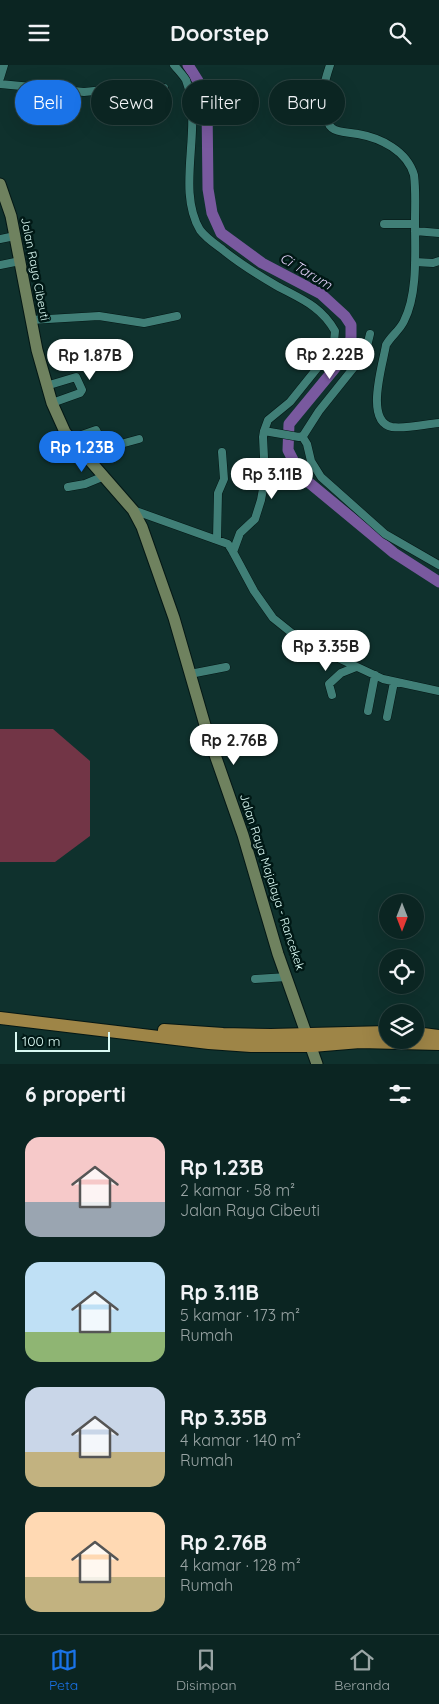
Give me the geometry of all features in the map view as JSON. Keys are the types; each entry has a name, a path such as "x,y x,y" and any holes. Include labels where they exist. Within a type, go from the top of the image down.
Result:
{"main road":[{"name":"Jalan Raya Cibeuti","path":"0,184 11,216 31,320 46,386 52,403 70,439 133,510"},
{"name":"Jalan Raya Majalaya - Rancekek","path":"133,510 148,543 174,618 207,732 243,835 278,954 317,1064"},
{"path":"0,1012 204,1033 271,1035 310,1040 439,1044"},
{"path":"0,1018 209,1043 251,1046 379,1033"},
{"path":"424,1034 439,1036"}],"street":[{"path":"0,78 4,65"},
{"path":"174,65 185,79 193,114 190,204 201,231 231,257 311,304 328,319 336,331 334,343 327,356 290,402 268,420 263,437 265,478 261,500 255,519 240,533 234,552"},
{"path":"330,65 322,95 323,109 329,125 337,130 378,139 406,160 412,168 414,175 415,262 410,307 404,320 386,345 376,409 381,421 390,427 439,423"},
{"path":"0,84 91,91"},
{"path":"384,224 415,227 439,233"},
{"path":"0,239 15,236"},
{"path":"0,265 20,261"},
{"path":"415,262 433,263 439,261"},
{"path":"31,320 99,316 144,323 177,316"},
{"path":"300,437 325,403 355,366 364,358 370,334"},
{"path":"46,386 76,377 82,390 80,393 52,403"},
{"path":"70,439 96,429 105,447"},
{"path":"266,431 300,437 307,444 311,461 321,477 385,534 439,565"},
{"path":"84,454 139,439"},
{"path":"217,539 218,493 224,479 222,452"},
{"path":"68,487 85,484 102,477"},
{"path":"133,510 228,544 254,591 273,618 293,634 375,675 394,682 439,691"},
{"path":"190,674 226,667"},
{"path":"332,695 330,684 341,673 356,667"},
{"path":"368,711 375,675"},
{"path":"387,717 394,682"},
{"path":"255,979 287,977"}],"shaded area":[{"path":"0,729 53,729 90,761 90,836 55,862 0,862"}],"waterway":[{"name":"Ci Tarum","path":"188,65 198,81 207,106 208,189 212,213 221,233 262,263 321,294 345,316 351,325 351,338 345,356 289,424 288,450 301,476 394,553 439,582"}]}
